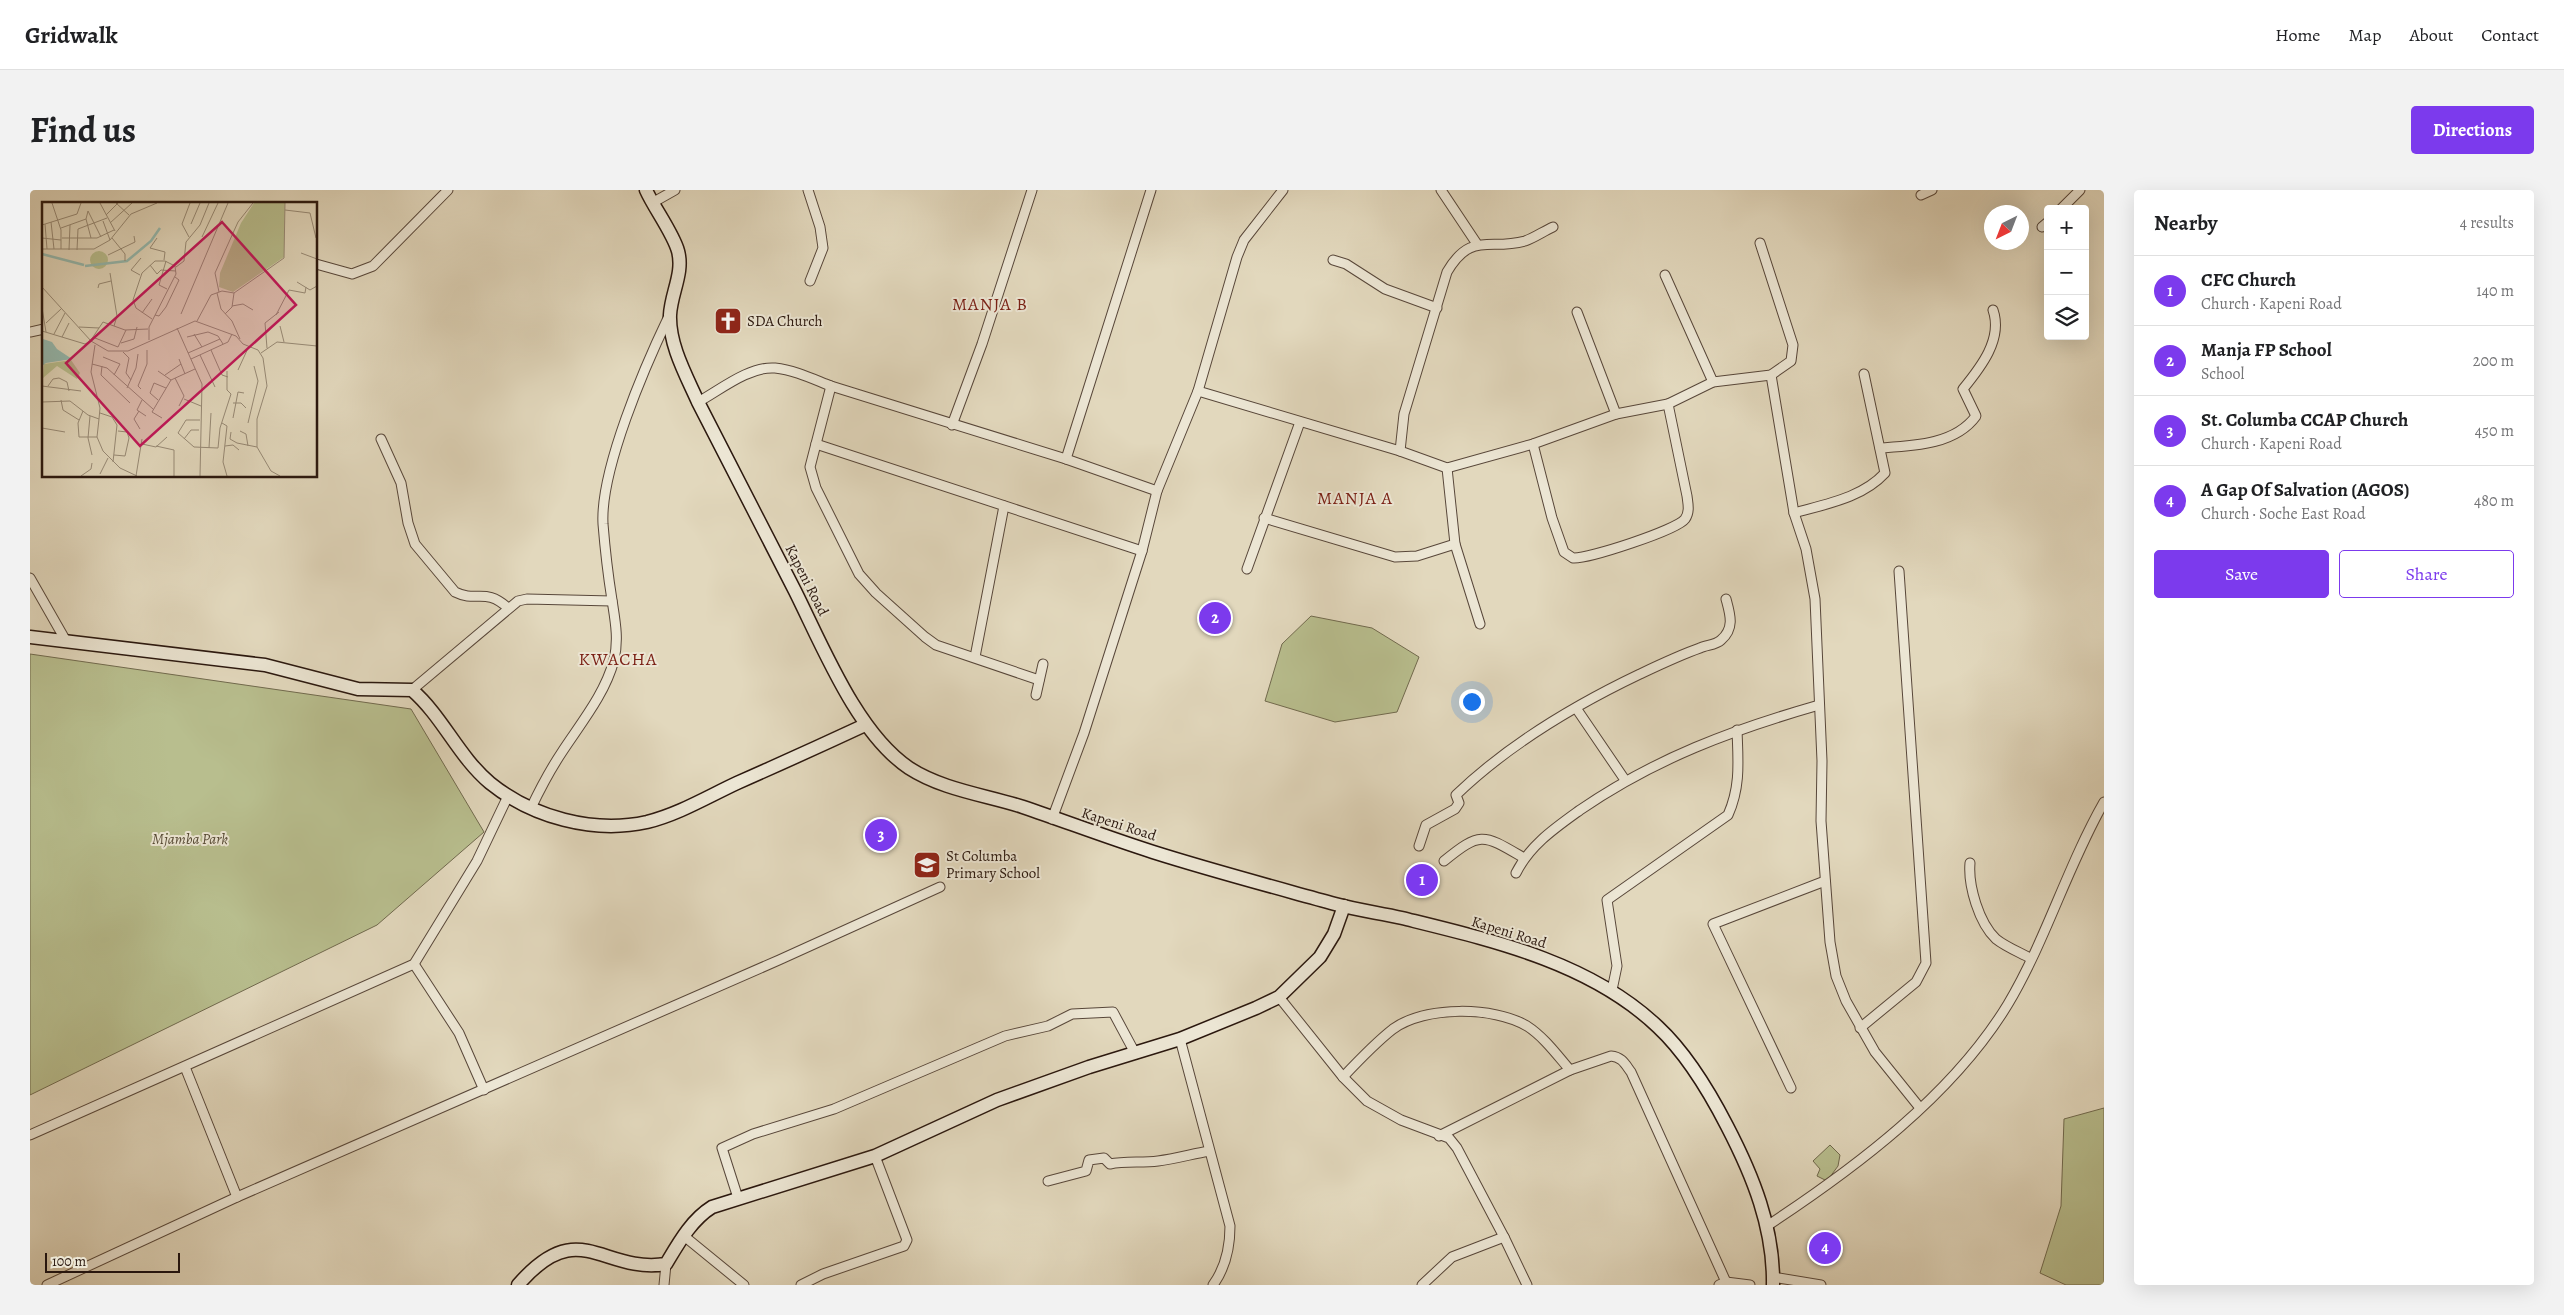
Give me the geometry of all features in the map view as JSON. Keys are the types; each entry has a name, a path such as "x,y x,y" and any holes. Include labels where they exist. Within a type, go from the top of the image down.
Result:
{"main road":[{"name":"Kapeni Road","path":"646,190 678,251 680,272 670,315 673,339 680,361 698,402 865,725 880,744 916,772 974,795 1023,807 1052,819 1157,853 1344,906 1402,918 1498,944 1565,966 1612,990 1659,1028 1674,1045 1712,1098 1750,1173 1767,1226 1773,1281"},
{"path":"30,637 265,665 358,689 412,690 434,712 462,755 490,782 508,796 549,816 589,824 626,825 646,822 677,812 865,725"},
{"path":"518,1285 538,1264 565,1251 586,1250 652,1266 666,1264 684,1236 704,1212 738,1198 875,1156 997,1100 1180,1039 1278,997 1304,974 1327,948 1344,906"}],"street":[{"path":"318,265 352,274 373,266 448,190"},
{"path":"652,203 675,190"},
{"path":"808,190 820,227 823,248 810,281"},
{"path":"952,425 982,344 1032,190"},
{"path":"1066,460 1151,190"},
{"path":"1052,819 1084,733 1142,552 1157,491 1198,391 1237,256 1244,240 1283,190"},
{"path":"1441,190 1477,244"},
{"path":"1922,195 1932,190"},
{"path":"2065,205 2080,190"},
{"path":"1400,451 1404,414 1447,272 1452,262 1467,248 1477,244 1525,241 1553,227"},
{"path":"1198,391 1400,451 1447,468 1533,444 1616,414 1668,404 1713,382 1771,374 1791,361 1793,345 1760,244"},
{"path":"1333,260 1346,264 1385,289 1437,308"},
{"path":"1665,274 1713,382"},
{"path":"1880,448 1912,446 1940,440 1968,427 1976,416 1963,389 1980,368 1992,344 1997,322 1993,310"},
{"path":"1577,312 1616,414"},
{"path":"531,808 543,782 599,694 614,661 617,643 603,523 605,496 612,461 625,422 670,315"},
{"path":"698,402 756,372 774,368 800,373 831,386 1066,460 1157,491"},
{"path":"1771,374 1794,513 1806,549 1815,600 1822,761 1821,820 1830,942 1836,976 1860,1028 1895,1079 1920,1108"},
{"path":"1794,513 1844,498 1873,486 1885,473 1864,374"},
{"path":"831,386 810,467 816,488 859,574 882,599 936,645 1039,680"},
{"path":"1533,444 1552,518 1564,552 1573,558 1588,555 1665,532 1684,520 1689,507 1668,404"},
{"path":"1247,569 1300,422"},
{"path":"381,439 401,483 408,523 415,544 455,592 462,595 492,596 508,608"},
{"path":"816,444 1142,552"},
{"path":"1447,468 1455,544 1480,624"},
{"path":"975,657 1004,506"},
{"path":"1264,518 1394,556 1417,556 1455,544"},
{"path":"1860,1028 1916,982 1926,963 1899,571"},
{"path":"30,578 66,641"},
{"path":"412,690 499,619 508,608 526,599 612,600"},
{"path":"1419,846 1426,825 1455,808 1459,804 1456,795 1517,745 1576,708 1640,674 1698,648 1720,642 1730,630 1731,618 1726,599"},
{"path":"1036,695 1042,664"},
{"path":"1516,873 1524,858 1533,847 1563,822 1625,780 1665,760 1737,730 1819,705"},
{"path":"1576,708 1625,780"},
{"path":"1612,990 1617,966 1607,900 1728,815 1736,797 1738,773 1737,730"},
{"path":"30,1135 414,964 477,861 508,796"},
{"path":"1767,1226 1891,1135 1977,1050 2008,1003 2056,907 2083,840 2104,802"},
{"path":"1444,861 1478,838 1491,841 1524,858"},
{"path":"1970,863 1969,873 1976,903 1994,937 2030,958"},
{"path":"1791,1088 1713,924 1825,881"},
{"path":"47,1285 237,1197 484,1090 940,887"},
{"path":"414,964 459,1033 484,1090"},
{"path":"1278,997 1343,1077 1372,1104 1439,1136 1449,1138 1457,1148 1527,1285"},
{"path":"738,1198 722,1148 754,1134 834,1109 1005,1036 1048,1026 1072,1014 1112,1012 1135,1053"},
{"path":"1343,1077 1394,1028 1425,1016 1449,1012 1497,1016 1527,1026 1539,1035 1570,1070"},
{"path":"1180,1039 1230,1226 1230,1244 1226,1259 1221,1274 1213,1285"},
{"path":"1439,1136 1570,1070 1611,1056 1624,1061 1631,1072 1722,1283 1750,1285"},
{"path":"184,1067 237,1197"},
{"path":"1048,1182 1086,1171 1089,1160 1104,1158 1110,1164 1120,1162 1135,1164 1160,1161 1209,1150"},
{"path":"801,1285 823,1274 901,1249 907,1240 875,1156"},
{"path":"684,1236 744,1285"},
{"path":"1422,1285 1452,1257 1504,1237"},
{"path":"664,1285 666,1264"},
{"path":"1773,1281 1821,1285"}],"green space":[{"path":"1311,616 1372,628 1419,657 1397,712 1335,722 1265,701 1282,644"},
{"name":"Mjamba Park","path":"30,654 411,709 484,832 377,925 30,1095"},
{"path":"2104,1108 2104,1285 2066,1285 2040,1273 2061,1206 2064,1119"},
{"path":"1830,1145 1840,1155 1838,1166 1827,1181 1817,1176 1820,1169 1813,1161"}],"place":[{"name":"SDA Church","path":"728,321"},
{"name":"Manja FP School","path":"1215,618"},
{"name":"St. Columba CCAP Church","path":"881,835"},
{"name":"St Columba Primary School","path":"927,865"},
{"name":"CFC Church","path":"1422,880"},
{"name":"A Gap Of Salvation (AGOS)","path":"1825,1248"}],"district":[{"name":"MANJA B","path":"990,304"},
{"name":"MANJA A","path":"1355,498"},
{"name":"KWACHA","path":"618,659"}]}
